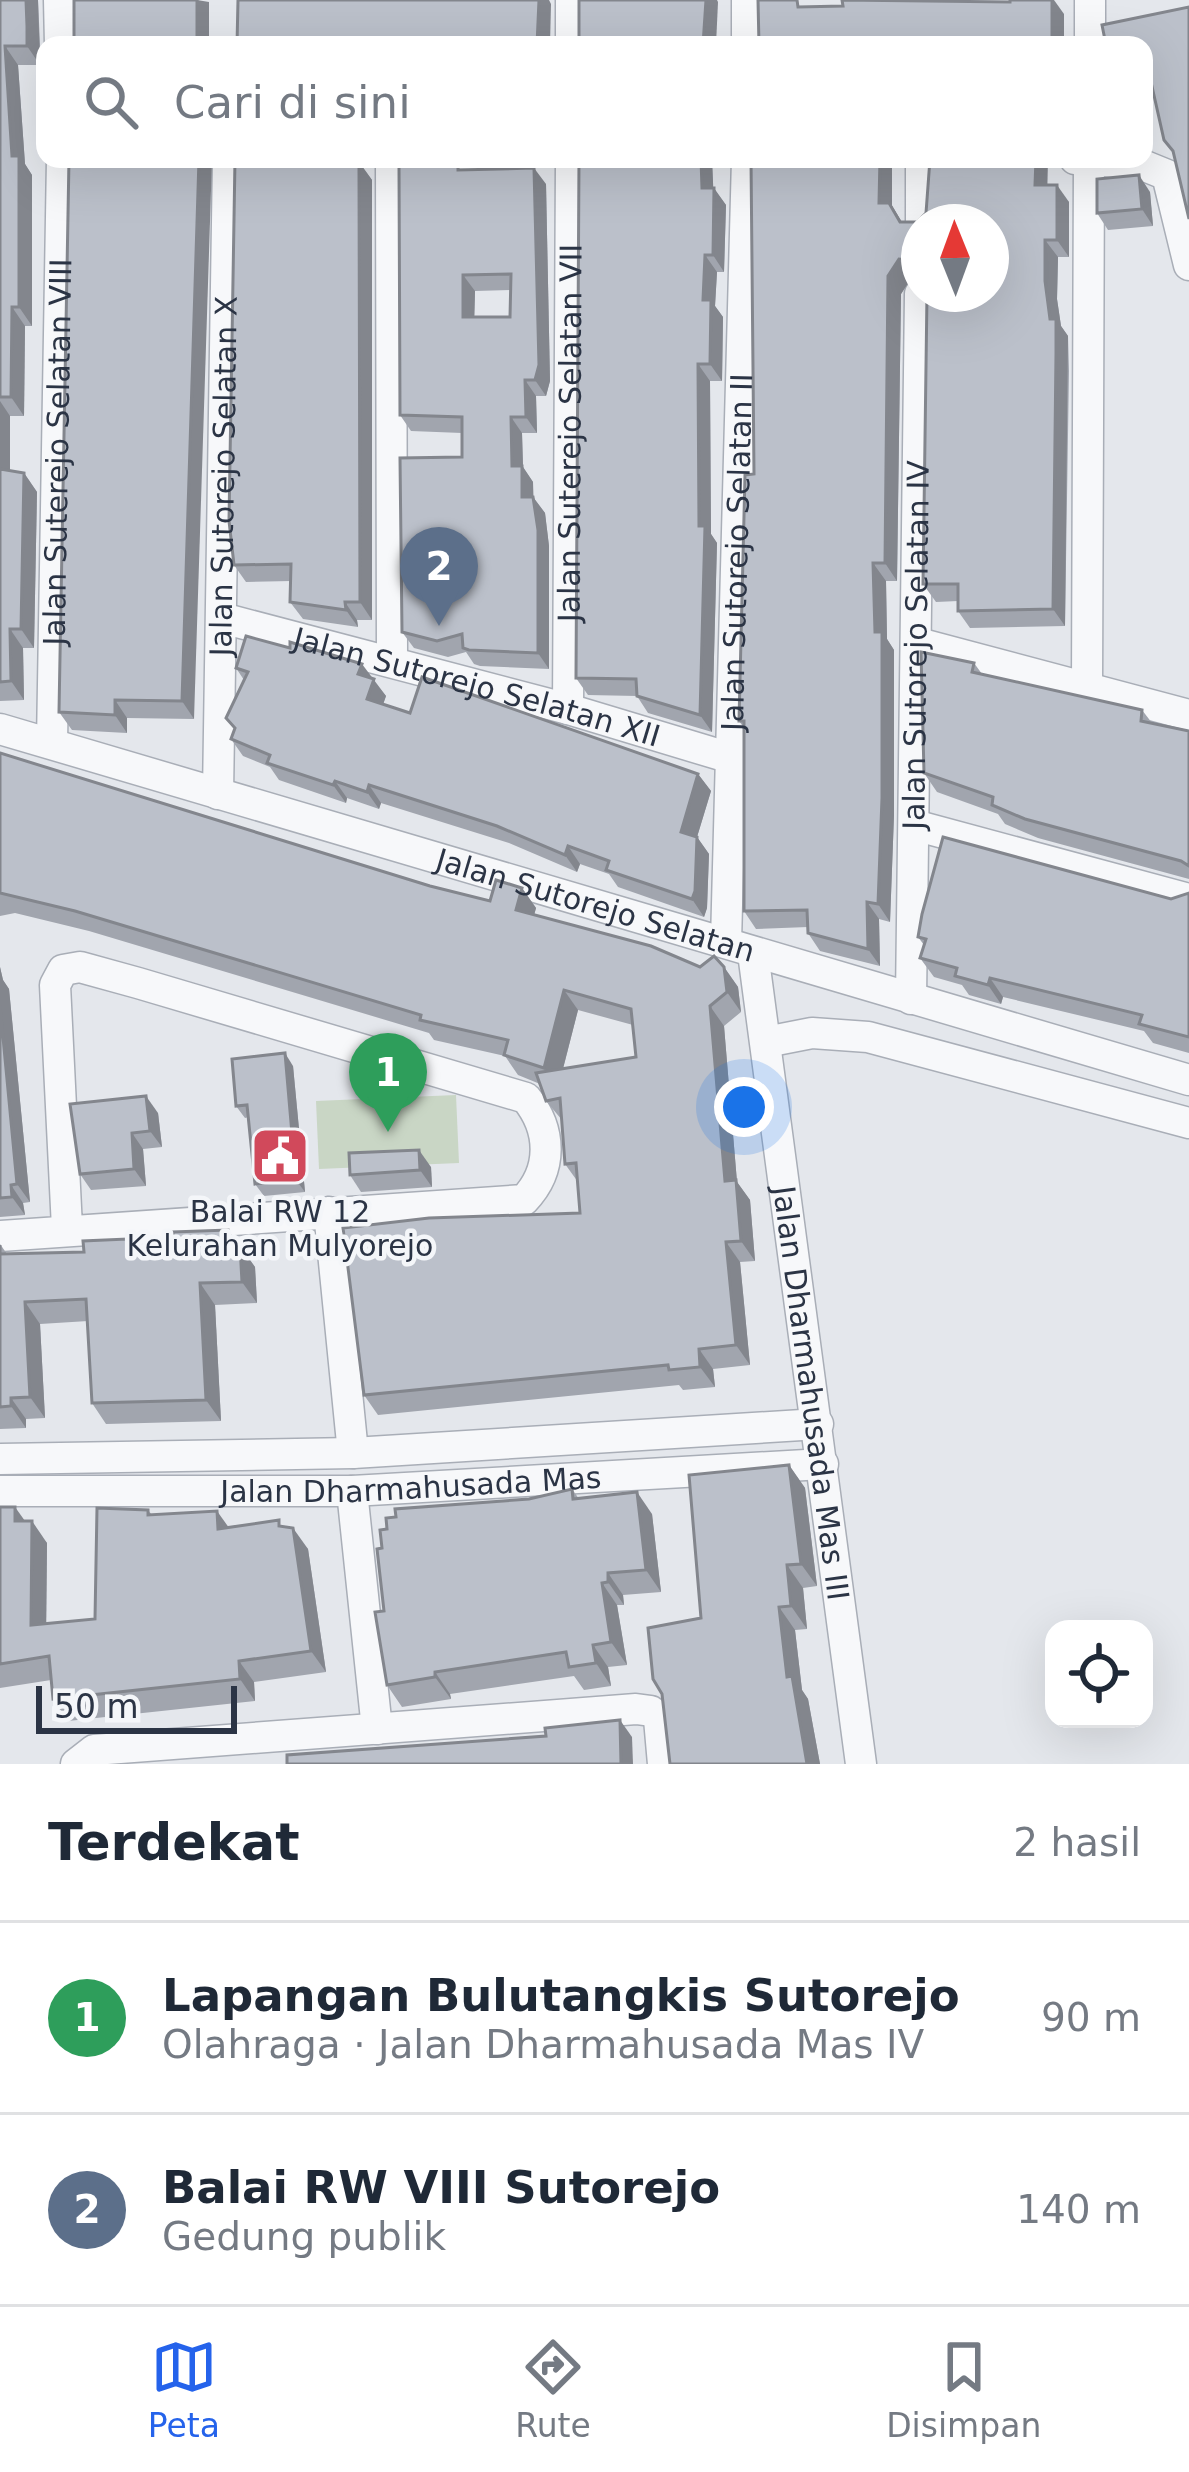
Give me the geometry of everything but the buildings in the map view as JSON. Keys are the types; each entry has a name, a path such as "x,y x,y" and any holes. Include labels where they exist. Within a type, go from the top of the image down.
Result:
{"street":[{"path":"59,0 60,36"},
{"path":"571,0 571,36"},
{"path":"747,0 747,36"},
{"path":"1090,0 1090,36"},
{"name":"Jalan Suterejo Selatan VIII","path":"52,743 62,168"},
{"name":"Jalan Sutorejo Selatan X","path":"218,794 227,168"},
{"path":"391,168 392,660"},
{"name":"Jalan Suterejo Selatan VII","path":"568,709 571,168"},
{"name":"Jalan Sutorejo Selatan II","path":"740,948 734,759 747,168"},
{"path":"921,168 921,204"},
{"path":"1087,687 1088,168"},
{"path":"1150,168 1167,175 1189,265"},
{"name":"Jalan Sutorejo Selatan IV","path":"910,998 920,312"},
{"name":"Jalan Sutorejo Selatan XII","path":"222,618 392,660 734,759"},
{"path":"918,643 1189,715"},
{"name":"Jalan Sutorejo Selatan","path":"0,729 1189,1081"},
{"path":"914,825 1189,899"},
{"name":"Jalan Dharmahusada Mas III","path":"740,948 766,1042 861,1764"},
{"path":"0,1236 524,1200 540,1184 547,1152 541,1117 526,1098 80,967 63,970 55,985 67,1228"},
{"path":"766,1042 812,1033 868,1037 1189,1123"},
{"path":"329,1212 353,1453"},
{"name":"Jalan Dharmahusada Mas","path":"0,1460 353,1453 818,1424"},
{"name":"Jalan Dharmahusada Mas","path":"0,1491 352,1491 823,1464"},
{"path":"352,1491 377,1730"},
{"path":"76,1764 94,1750 651,1711 659,1719 663,1764"}],"green space":[{"path":"456,1095 459,1163 319,1169 316,1101"}],"place":[{"name":"Balai RW VIII Sutorejo","path":"439,626"},
{"name":"Lapangan Bulutangkis Sutorejo","path":"388,1132"},
{"name":"Balai RW 12 Kelurahan Mulyorejo","path":"280,1156"}]}
